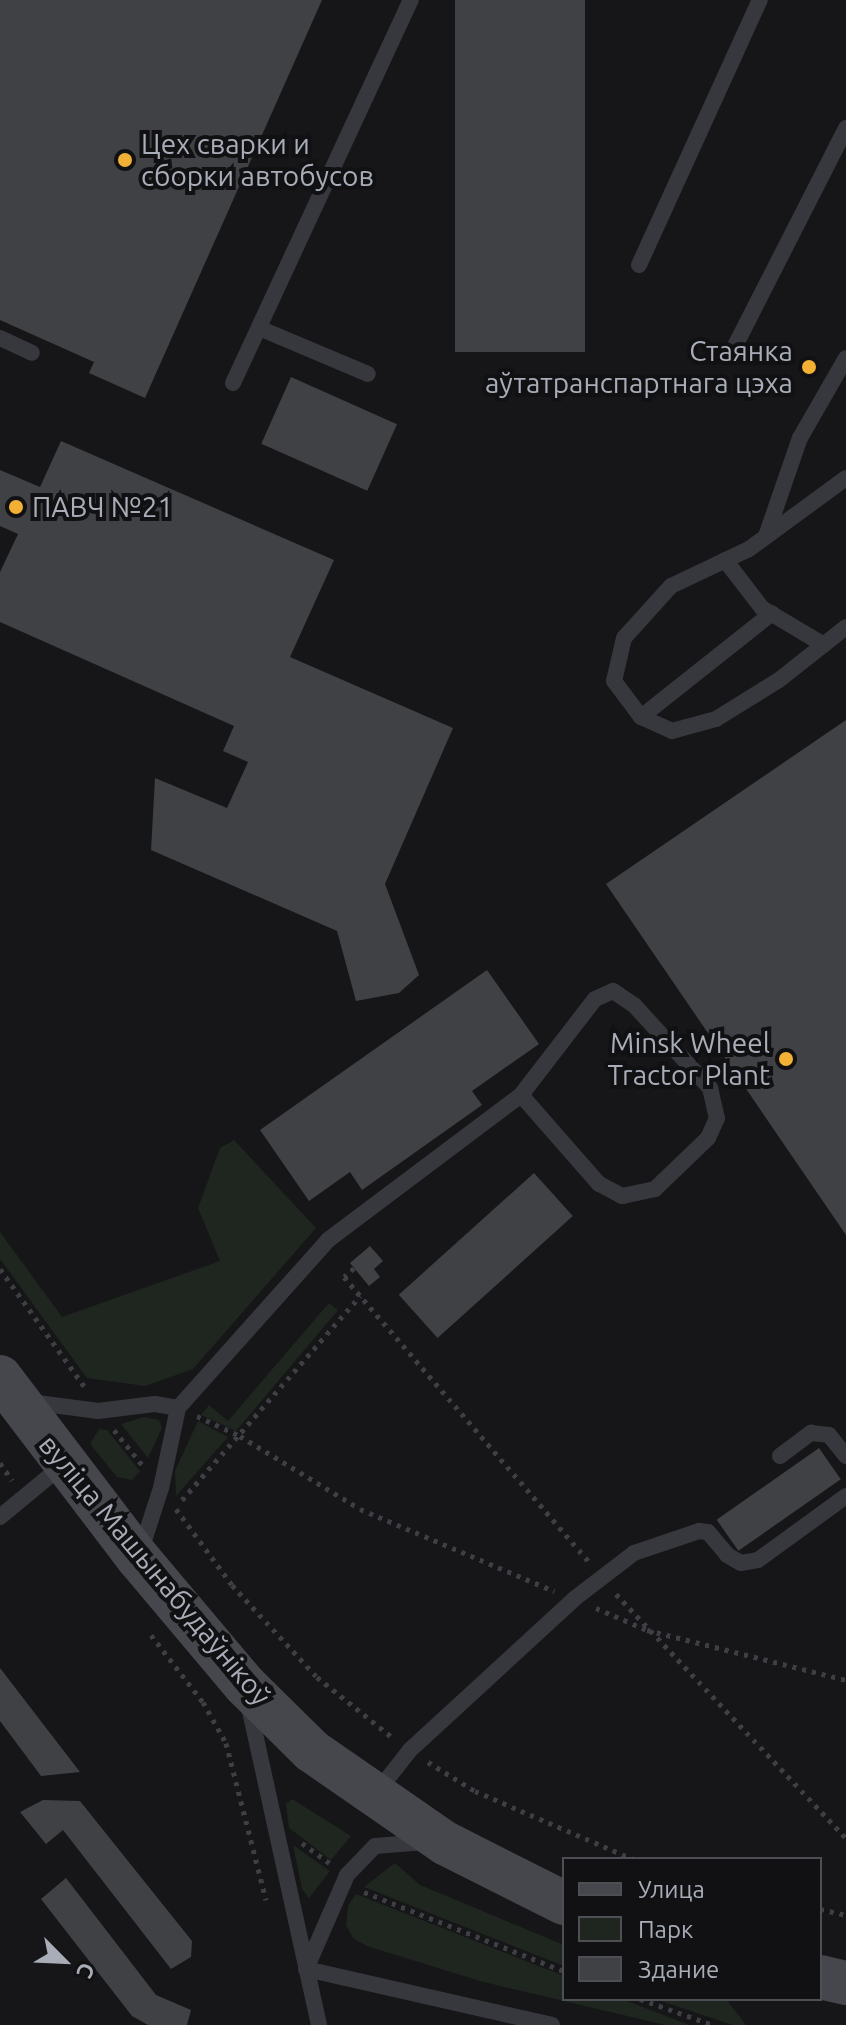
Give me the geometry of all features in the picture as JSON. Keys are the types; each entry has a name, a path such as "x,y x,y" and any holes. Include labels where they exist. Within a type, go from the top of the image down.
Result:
{"main road":[{"name":"вуліца Машынабудаўнікоў","path":"8,1389 138,1558 245,1685 312,1751 373,1797 445,1843 562,1902"},
{"path":"822,1977 846,1983"}],"lane":[{"path":"233,383 411,0"},
{"path":"639,265 760,0"},
{"path":"734,348 846,128"},
{"path":"259,328 368,374"},
{"path":"0,338 32,353"},
{"path":"766,536 800,438 846,358"},
{"path":"846,478 766,536 671,586 624,638 614,681 641,717 672,731 716,719 846,627"},
{"path":"725,560 772,613 824,645"},
{"path":"641,717 772,613"},
{"path":"138,1558 161,1488 178,1408 328,1240 521,1095 595,999 613,991 634,1005 710,1088 717,1118 708,1138 655,1189 622,1196 599,1184 521,1095"},
{"path":"8,1389 98,1411 155,1404 178,1408"},
{"path":"780,1456 811,1433 829,1435 846,1456"},
{"path":"0,1517 65,1463"},
{"path":"373,1797 410,1750 574,1599 634,1553 699,1531 708,1532 727,1555 741,1563 758,1560 846,1496"},
{"path":"245,1685 319,2025"},
{"path":"306,1969 347,1875 375,1846 445,1843"},
{"path":"306,1969 552,2025"}],"path":[{"path":"354,1268 344,1277 647,1630 846,1838"},
{"path":"0,1269 98,1411 161,1488 232,1585 317,1677 410,1750 475,1791 628,1857"},
{"path":"175,1507 360,1296"},
{"path":"178,1408 240,1436 360,1509 647,1630 846,1680"},
{"path":"0,1463 21,1491 29,1492"},
{"path":"146,1629 203,1702 226,1743 269,1909"},
{"path":"358,1889 562,1970"},
{"path":"822,1909 846,1915"},
{"path":"646,2001 713,2025"}],"green space":[{"path":"234,1140 316,1228 193,1369 145,1386 87,1378 0,1259 0,1232 62,1317 220,1261 198,1208 220,1148"},
{"path":"329,1303 338,1310 236,1431 201,1415 209,1405 228,1421"},
{"path":"144,1417 159,1420 162,1428 148,1458 121,1424"},
{"path":"198,1421 228,1437 176,1496 175,1471"},
{"path":"99,1429 107,1430 140,1471 132,1480 117,1477 90,1444"},
{"path":"292,1799 351,1836 331,1860 289,1828 286,1804"},
{"path":"293,1845 330,1871 309,1898 302,1889"},
{"path":"395,1863 420,1885 562,1944 562,1965 364,1887"},
{"path":"356,1894 562,1975 562,2001 480,1981 367,1946 353,1938 346,1925 348,1906"},
{"path":"564,2001 627,2001 689,2025 665,2025"},
{"path":"661,2001 728,2001 746,2025 733,2025"}],"building":[{"name":"Цех сварки и сборки автобусов","path":"0,0 322,0 145,398 89,373 94,362 0,320"},
{"path":"455,0 585,0 585,352 455,352"},
{"path":"291,377 397,424 367,491 261,444"},
{"path":"61,441 334,560 290,657 453,728 385,884 419,975 399,993 356,1001 337,931 151,850 155,778 227,808 248,762 223,751 234,726 0,622 0,572 18,534 0,526 0,470 40,487"},
{"name":"Minsk Wheel Tractor Plant","path":"846,720 846,1235 606,884"},
{"path":"487,970 539,1044 472,1091 482,1105 362,1190 350,1172 309,1201 260,1130"},
{"path":"534,1173 573,1216 438,1338 399,1295"},
{"path":"370,1246 383,1261 374,1269 380,1277 369,1286 350,1263"},
{"path":"819,1448 841,1479 738,1551 717,1520"},
{"path":"0,1668 80,1772 41,1776 0,1721"},
{"path":"43,1800 80,1801 192,1941 191,1957 171,1969 63,1830 46,1844 20,1812"},
{"path":"66,1878 156,1995 191,2010 187,2025 148,2025 132,2016 41,1899"}],"place":[{"name":"Цех сварки и сборки автобусов","path":"125,160"},
{"name":"Стаянка аўтатранспартнага цэха","path":"809,367"},
{"name":"ПАВЧ №21","path":"16,507"},
{"name":"Minsk Wheel Tractor Plant","path":"786,1059"}]}
